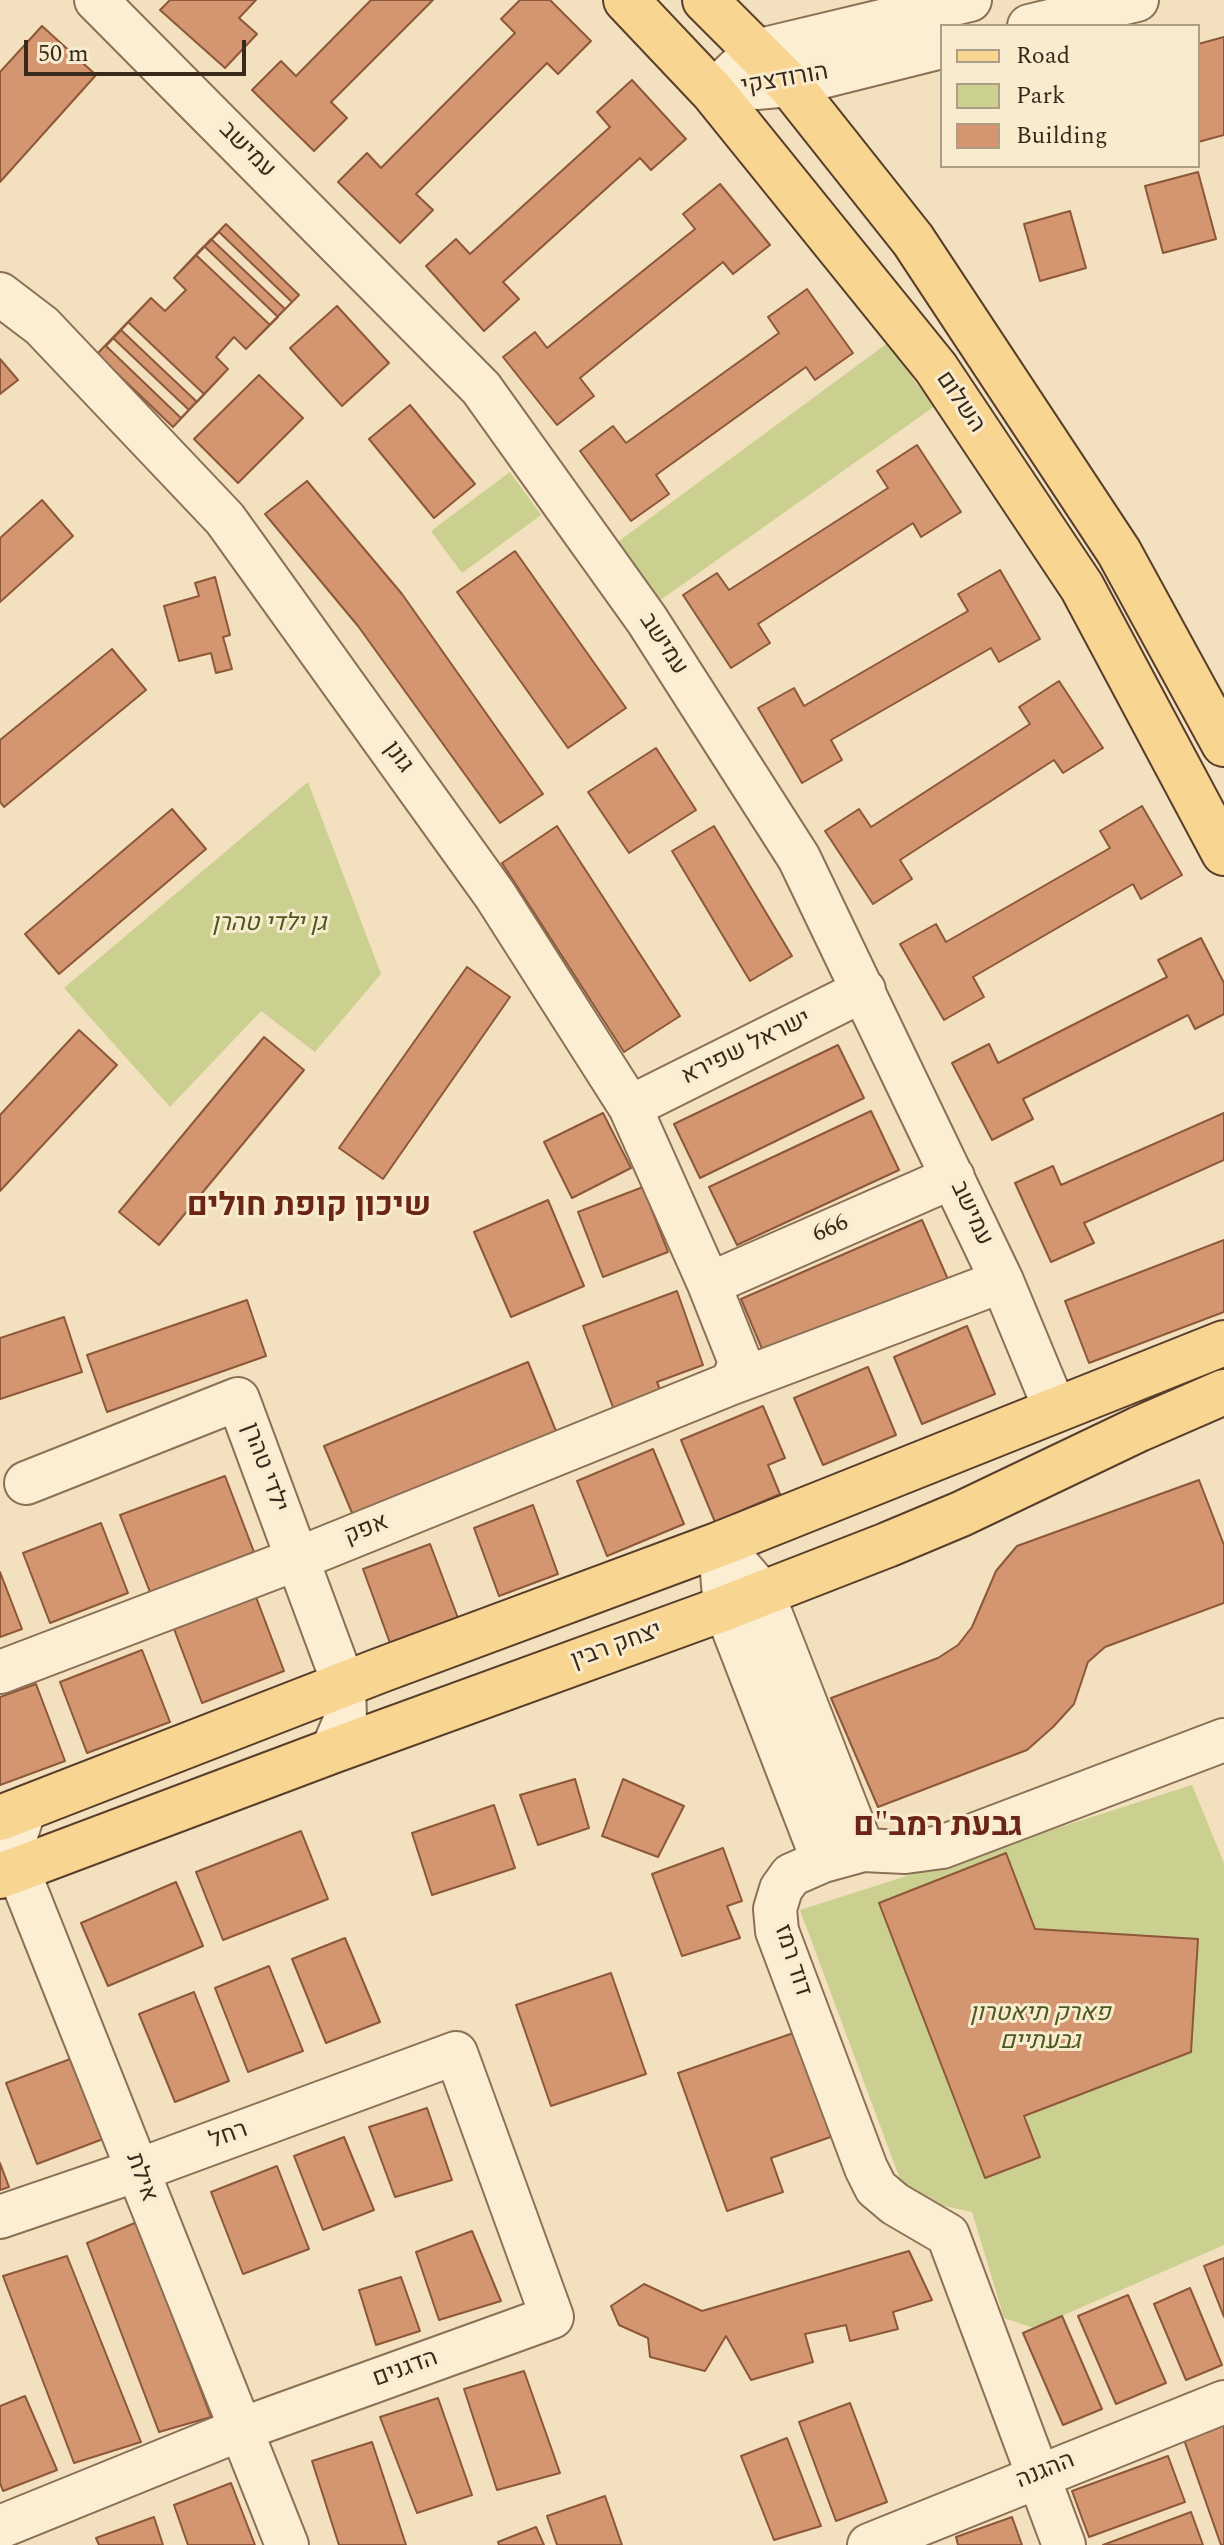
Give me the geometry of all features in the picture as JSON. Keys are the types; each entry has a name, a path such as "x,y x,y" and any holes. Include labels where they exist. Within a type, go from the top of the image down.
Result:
{"main road":[{"name":"השלום","path":"626,0 713,92 936,368 1082,587 1224,853"},
{"path":"705,0 790,85 913,240 1119,552 1224,744"},
{"path":"12,1813 720,1544 1224,1343"},
{"name":"יצחק רבין","path":"9,1873 744,1601 949,1519 1224,1392"}],"street":[{"name":"עמישב","path":"96,0 481,388 647,620 799,858 1002,1281 1055,1409"},
{"name":"הורודצקי","path":"713,92 756,51 970,0"},
{"path":"1037,24 1137,0"},
{"name":"הורודצקי","path":"713,92 790,85 940,48"},
{"name":"גונן","path":"0,294 42,326 225,519 495,895 630,1107 709,1284"},
{"name":"ישראל שפירא","path":"630,1107 864,990"},
{"name":"666","path":"709,1284 953,1177"},
{"name":"אפק","path":"0,1672 297,1559 732,1383 1002,1281"},
{"path":"709,1284 740,1362 732,1383"},
{"name":"ילדי טהרן","path":"26,1483 238,1399 344,1685 345,1720 332,1751"},
{"path":"720,1544 863,1850"},
{"path":"744,1601 823,1861"},
{"name":"דוד רמז","path":"1064,2545 948,2235 895,2204 876,2188 866,2168 777,1931 775,1909 781,1889 791,1875 823,1861 863,1850 905,1852 942,1847 1224,1740"},
{"name":"אילת","path":"12,1813 15,1838 9,1873 138,2170 287,2545"},
{"name":"רחל","path":"0,2217 138,2170 456,2053"},
{"name":"הדגנים","path":"0,2527 239,2430 552,2317 456,2053"},
{"name":"ההגנה","path":"869,2545 1224,2402"}],"green space":[{"path":"889,342 935,406 642,613 600,555"},
{"path":"510,472 541,515 462,573 431,531"},
{"name":"גן ילדי טהרן","path":"308,782 381,974 315,1052 261,1011 170,1107 64,988"},
{"name":"פארק תיאטרון גבעתיים","path":"1192,1785 1224,1863 1224,2245 1034,2328 1004,2318 972,2212 907,2198 800,1910"}],"building":[{"path":"170,0 256,0 239,18 257,34 225,68 160,10"},
{"path":"371,0 433,0 331,102 347,118 314,151 252,90 281,61 296,76"},
{"path":"520,0 550,0 591,41 558,74 547,63 416,194 433,210 400,243 338,182 367,153 381,168 515,33 501,19"},
{"path":"42,26 96,75 0,182 0,72"},
{"path":"1224,37 1224,135 1200,141 1200,43"},
{"path":"632,80 686,139 651,170 640,158 503,282 519,299 484,331 426,266 456,239 470,254 610,127 597,112"},
{"path":"1198,172 1216,239 1163,253 1145,186"},
{"path":"720,184 770,245 733,274 723,262 580,378 594,396 557,425 503,357 535,332 547,348 695,229 683,214"},
{"path":"1070,211 1086,268 1040,281 1024,224"},
{"path":"226,224 299,295 246,349 234,337 216,357 228,369 173,427 97,354 151,298 165,311 186,290 174,278"},
{"path":"219,232 292,302 246,349 234,337 216,357 228,369 181,418 106,346 151,298 165,311 186,290 174,278"},
{"path":"211,239 285,309 246,349 234,337 216,357 228,369 189,410 113,338 151,298 165,311 186,290 174,278"},
{"path":"204,246 278,317 246,349 234,337 216,357 228,369 197,402 121,330 151,298 165,311 186,290 174,278"},
{"path":"196,255 270,325 246,349 234,337 216,357 228,369 204,394 128,322 151,298 165,311 186,290 174,278"},
{"path":"807,289 853,353 815,380 806,367 656,475 669,494 631,521 580,451 613,426 626,443 779,333 768,317"},
{"path":"337,306 389,363 342,406 290,348"},
{"path":"0,359 18,380 0,394"},
{"path":"259,375 303,418 238,483 194,439"},
{"path":"410,405 475,484 434,518 369,439"},
{"path":"917,445 961,512 921,537 913,523 758,624 770,643 731,668 683,595 717,573 729,590 888,488 877,471"},
{"path":"307,481 402,594 543,794 500,823 358,626 265,514"},
{"path":"42,500 73,536 0,602 0,538"},
{"path":"515,551 626,708 568,748 457,592"},
{"path":"1000,570 1040,639 999,662 991,648 831,740 842,760 802,783 758,708 794,688 804,706 968,611 958,594"},
{"path":"215,577 230,635 223,637 232,669 216,673 211,653 179,661 164,606 199,596 195,583"},
{"path":"112,649 146,690 4,807 0,802 0,740"},
{"path":"1059,681 1103,748 1063,773 1054,760 900,860 912,879 873,904 825,831 859,809 871,827 1030,724 1019,707"},
{"path":"656,748 696,810 629,853 588,792"},
{"path":"1142,806 1182,875 1141,899 1133,884 973,977 984,997 944,1020 900,944 936,924 946,942 1110,848 1100,831"},
{"path":"172,809 206,849 59,974 25,934"},
{"path":"557,826 680,1016 624,1052 502,863"},
{"path":"714,826 792,956 750,981 672,851"},
{"path":"1201,938 1224,983 1224,1014 1195,1029 1188,1015 1023,1099 1033,1119 992,1140 952,1063 989,1044 998,1063 1167,977 1158,960"},
{"path":"467,967 510,997 383,1179 339,1148"},
{"path":"79,1030 117,1065 0,1191 0,1115"},
{"path":"264,1037 304,1070 159,1245 119,1212"},
{"path":"838,1045 864,1098 700,1178 674,1124"},
{"path":"871,1111 899,1170 737,1245 709,1187"},
{"path":"603,1113 631,1168 572,1198 544,1142"},
{"path":"1224,1113 1224,1160 1084,1223 1094,1243 1051,1262 1015,1183 1053,1166 1061,1185"},
{"path":"643,1187 668,1252 603,1277 578,1212"},
{"path":"548,1200 584,1286 511,1317 474,1232"},
{"path":"922,1220 950,1284 768,1363 741,1299"},
{"path":"1224,1240 1224,1312 1089,1363 1065,1301"},
{"path":"677,1291 703,1365 657,1382 666,1404 618,1421 583,1326"},
{"path":"247,1300 266,1356 107,1412 87,1355"},
{"path":"64,1317 82,1372 0,1399 0,1338"},
{"path":"967,1326 995,1394 922,1424 894,1357"},
{"path":"528,1362 558,1436 355,1520 324,1446"},
{"path":"868,1367 896,1435 823,1465 794,1398"},
{"path":"763,1406 785,1458 768,1465 780,1494 715,1522 681,1440"},
{"path":"653,1449 684,1524 607,1556 577,1481"},
{"path":"225,1476 254,1552 150,1592 120,1515"},
{"path":"1199,1480 1224,1545 1224,1603 1105,1647 1088,1662 1074,1704 1027,1750 878,1807 831,1698 938,1658 958,1645 972,1627 996,1571 1017,1546"},
{"path":"533,1505 558,1574 499,1596 474,1528"},
{"path":"101,1523 128,1593 50,1623 23,1553"},
{"path":"430,1544 458,1618 390,1643 363,1569"},
{"path":"0,1572 22,1629 0,1637"},
{"path":"256,1597 284,1671 202,1703 174,1629"},
{"path":"142,1650 170,1722 87,1753 60,1682"},
{"path":"36,1684 65,1761 0,1785 0,1697"},
{"path":"575,1779 589,1828 538,1845 520,1795"},
{"path":"623,1779 684,1806 658,1857 602,1836"},
{"path":"494,1805 515,1868 432,1895 412,1833"},
{"path":"301,1831 328,1899 223,1940 196,1872"},
{"path":"723,1848 742,1901 727,1906 740,1938 682,1956 652,1874"},
{"path":"1006,1853 1035,1929 1198,1939 1191,2052 1024,2116 1040,2157 985,2178 879,1903"},
{"path":"176,1882 203,1946 108,1986 81,1923"},
{"path":"345,1938 380,2022 326,2043 292,1959"},
{"path":"269,1966 303,2051 248,2072 215,1988"},
{"path":"611,1973 646,2074 551,2106 516,2005"},
{"path":"194,1992 229,2081 175,2102 139,2014"},
{"path":"802,2030 839,2134 771,2158 783,2192 727,2211 678,2073"},
{"path":"73,2058 103,2139 37,2164 6,2083"},
{"path":"427,2108 452,2180 395,2197 369,2127"},
{"path":"344,2137 374,2210 323,2230 294,2156"},
{"path":"0,2163 9,2187 0,2190"},
{"path":"277,2166 309,2249 243,2274 211,2192"},
{"path":"137,2222 211,2417 159,2432 87,2243"},
{"path":"472,2231 501,2301 439,2320 416,2252"},
{"path":"909,2251 932,2300 893,2312 898,2329 850,2341 846,2325 805,2334 813,2362 751,2380 726,2336 705,2371 650,2357 648,2338 619,2325 611,2306 644,2284 702,2311"},
{"path":"67,2256 141,2442 74,2463 3,2276"},
{"path":"1224,2258 1224,2317 1204,2266"},
{"path":"401,2277 420,2331 376,2345 359,2290"},
{"path":"1190,2288 1222,2365 1186,2380 1154,2304"},
{"path":"1128,2295 1166,2383 1116,2404 1078,2316"},
{"path":"1062,2316 1102,2409 1063,2425 1023,2333"},
{"path":"524,2371 560,2473 497,2490 464,2389"},
{"path":"25,2396 57,2470 3,2491 0,2483 0,2406"},
{"path":"438,2398 472,2495 417,2513 380,2417"},
{"path":"850,2403 887,2502 836,2521 799,2422"},
{"path":"1224,2419 1224,2545 1221,2545 1182,2434"},
{"path":"787,2438 821,2526 774,2540 741,2456"},
{"path":"372,2442 406,2545 339,2545 312,2461"},
{"path":"1168,2456 1185,2502 1089,2537 1072,2491"},
{"path":"231,2483 255,2545 188,2545 174,2505"},
{"path":"605,2496 622,2545 557,2545 547,2516"},
{"path":"1191,2512 1203,2545 1103,2545"},
{"path":"154,2517 163,2545 99,2545 96,2538"},
{"path":"1012,2517 1022,2545 958,2545 956,2537"},
{"path":"536,2527 544,2545 499,2545 498,2542"}],"district":[{"name":"שיכון קופת חולים","path":"309,1209"},
{"name":"גבעת רמב\"ם","path":"938,1829"}]}
